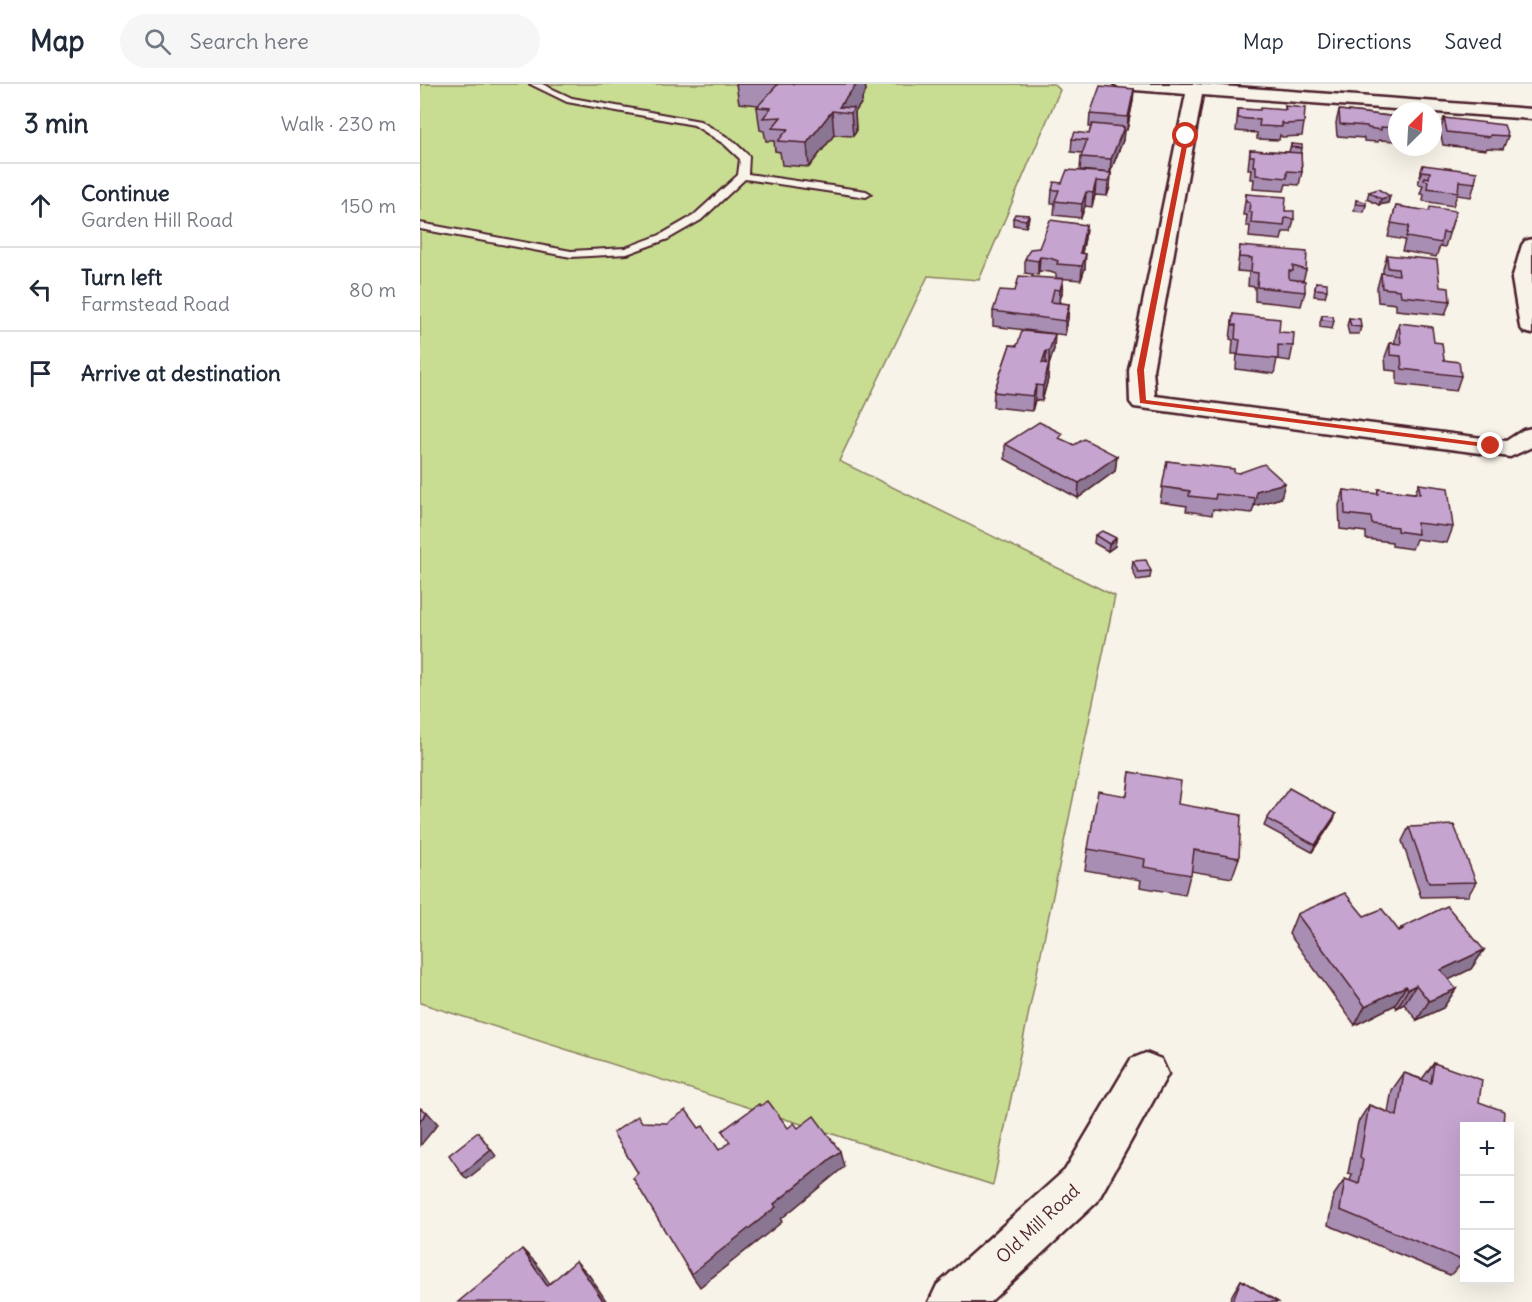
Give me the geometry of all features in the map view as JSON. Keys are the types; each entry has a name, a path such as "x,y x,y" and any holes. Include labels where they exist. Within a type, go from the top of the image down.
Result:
{"street":[{"path":"1122,84 1532,114"},
{"path":"1196,89 1141,370 1143,402 1510,449 1532,436"},
{"path":"1532,245 1523,279 1532,327"},
{"name":"Old Mill Road","path":"954,1302 1081,1186 1146,1074"}],"lane":[{"path":"420,226 571,254 627,251 664,237 697,218 743,176 745,158 728,142 697,123 570,99 535,84"},
{"path":"743,176 866,194"}],"green space":[{"path":"420,84 1054,84 1060,90 979,280 928,276 839,461 1115,596 993,1185 420,1003"}],"building":[{"path":"778,84 857,84 839,107 854,108 851,113 832,111 807,143 778,141 788,129 772,128 781,117 763,118 771,108 757,107"},
{"path":"1100,86 1134,89 1128,117 1090,114"},
{"path":"1285,106 1305,108 1304,123 1284,124 1282,122 1282,127 1259,126 1260,120 1238,118 1238,109 1286,110"},
{"path":"1339,110 1388,116 1388,127 1381,127 1381,130 1367,126 1340,124"},
{"path":"1444,118 1504,125 1508,136 1490,135 1490,137 1447,132"},
{"path":"1092,124 1124,127 1111,159 1081,157 1087,140 1072,139 1075,132 1089,134"},
{"path":"1291,144 1302,145 1302,148 1291,147"},
{"path":"1250,150 1301,153 1302,172 1287,171 1287,178 1256,175 1256,166 1253,166 1254,156 1250,156"},
{"path":"1423,165 1477,172 1475,183 1459,181 1458,192 1427,188 1428,181 1424,180 1425,177 1429,178 1430,172 1421,171"},
{"path":"1067,170 1111,173 1108,182 1096,181 1093,193 1086,192 1082,204 1055,201 1059,190 1052,190 1054,182 1062,183"},
{"path":"1378,189 1390,196 1381,199 1369,192"},
{"path":"1246,194 1286,197 1285,211 1294,211 1294,219 1285,218 1284,226 1251,223 1252,212 1249,212 1250,202 1246,201"},
{"path":"1356,200 1366,202 1366,205 1356,204"},
{"path":"1396,206 1429,211 1430,207 1456,211 1449,233 1443,232 1441,243 1406,237 1409,226 1391,223"},
{"path":"1015,214 1029,215 1026,220 1013,218"},
{"path":"1050,220 1086,225 1080,253 1086,254 1082,266 1057,264 1058,261 1050,258 1040,257 1038,261 1025,259 1030,249 1039,248"},
{"path":"1240,246 1307,252 1306,270 1293,266 1293,271 1289,271 1289,279 1305,281 1305,292 1257,287 1258,273 1251,272 1252,258 1239,257"},
{"path":"1387,255 1437,260 1440,287 1449,288 1450,301 1401,296 1400,290 1382,288 1381,273 1399,275 1398,269 1388,268"},
{"path":"1019,276 1063,279 1060,290 1054,289 1051,302 1069,304 1065,321 993,311 1000,290 1015,291"},
{"path":"1316,282 1327,283 1327,290 1315,289"},
{"path":"1233,314 1280,319 1279,332 1294,333 1293,346 1278,345 1278,359 1238,355 1240,340 1235,339 1236,325 1232,325"},
{"path":"1322,315 1333,316 1334,321 1322,320"},
{"path":"1349,318 1360,319 1361,327 1351,326"},
{"path":"1399,323 1432,327 1434,342 1442,343 1444,360 1459,362 1461,376 1402,369 1401,356 1390,355 1390,343 1401,344"},
{"path":"1022,331 1055,334 1042,363 1049,364 1043,386 1036,385 1033,396 994,392 1010,345 1017,346"},
{"path":"1039,422 1063,434 1059,438 1074,445 1084,439 1117,456 1079,483 1005,444"},
{"path":"1167,461 1234,469 1234,472 1239,473 1264,464 1285,483 1256,491 1256,498 1216,494 1215,499 1189,496 1190,491 1162,487"},
{"path":"1419,484 1448,488 1453,527 1417,523 1418,534 1397,531 1397,527 1372,524 1371,517 1345,514 1344,490 1378,494 1378,489 1420,494"},
{"path":"1102,531 1116,538 1109,544 1095,535"},
{"path":"1146,560 1151,571 1138,572 1133,561"},
{"path":"1130,772 1181,781 1178,804 1241,815 1239,858 1194,850 1191,875 1144,867 1145,859 1088,849 1098,791 1127,796"},
{"path":"1289,788 1336,814 1315,845 1267,819"},
{"path":"1454,825 1476,882 1429,883 1409,827"},
{"path":"1345,893 1364,916 1382,909 1399,931 1447,906 1484,950 1441,970 1456,989 1429,1001 1416,985 1408,989 1406,986 1365,1006 1297,914"},
{"path":"1434,1063 1482,1080 1479,1102 1504,1111 1503,1122 1460,1122 1460,1259 1340,1210 1345,1179 1359,1184 1363,1159 1360,1157 1369,1105 1397,1116 1404,1073 1431,1083"},
{"path":"768,1101 788,1128 794,1123 798,1128 814,1116 840,1151 774,1204 776,1207 691,1274 633,1178 638,1173 613,1133 638,1116 642,1122 667,1123 686,1110 699,1128 703,1126 719,1150 730,1142 722,1131 759,1104 760,1106"},
{"path":"420,1108 427,1112 420,1121"},
{"path":"478,1132 491,1150 462,1174 449,1155"},
{"path":"522,1249 547,1286 576,1261 604,1302 458,1302"},
{"path":"1241,1280 1278,1302 1232,1302"}],"route":[{"path":"1186,136 1141,370 1143,402 1491,446"}]}
